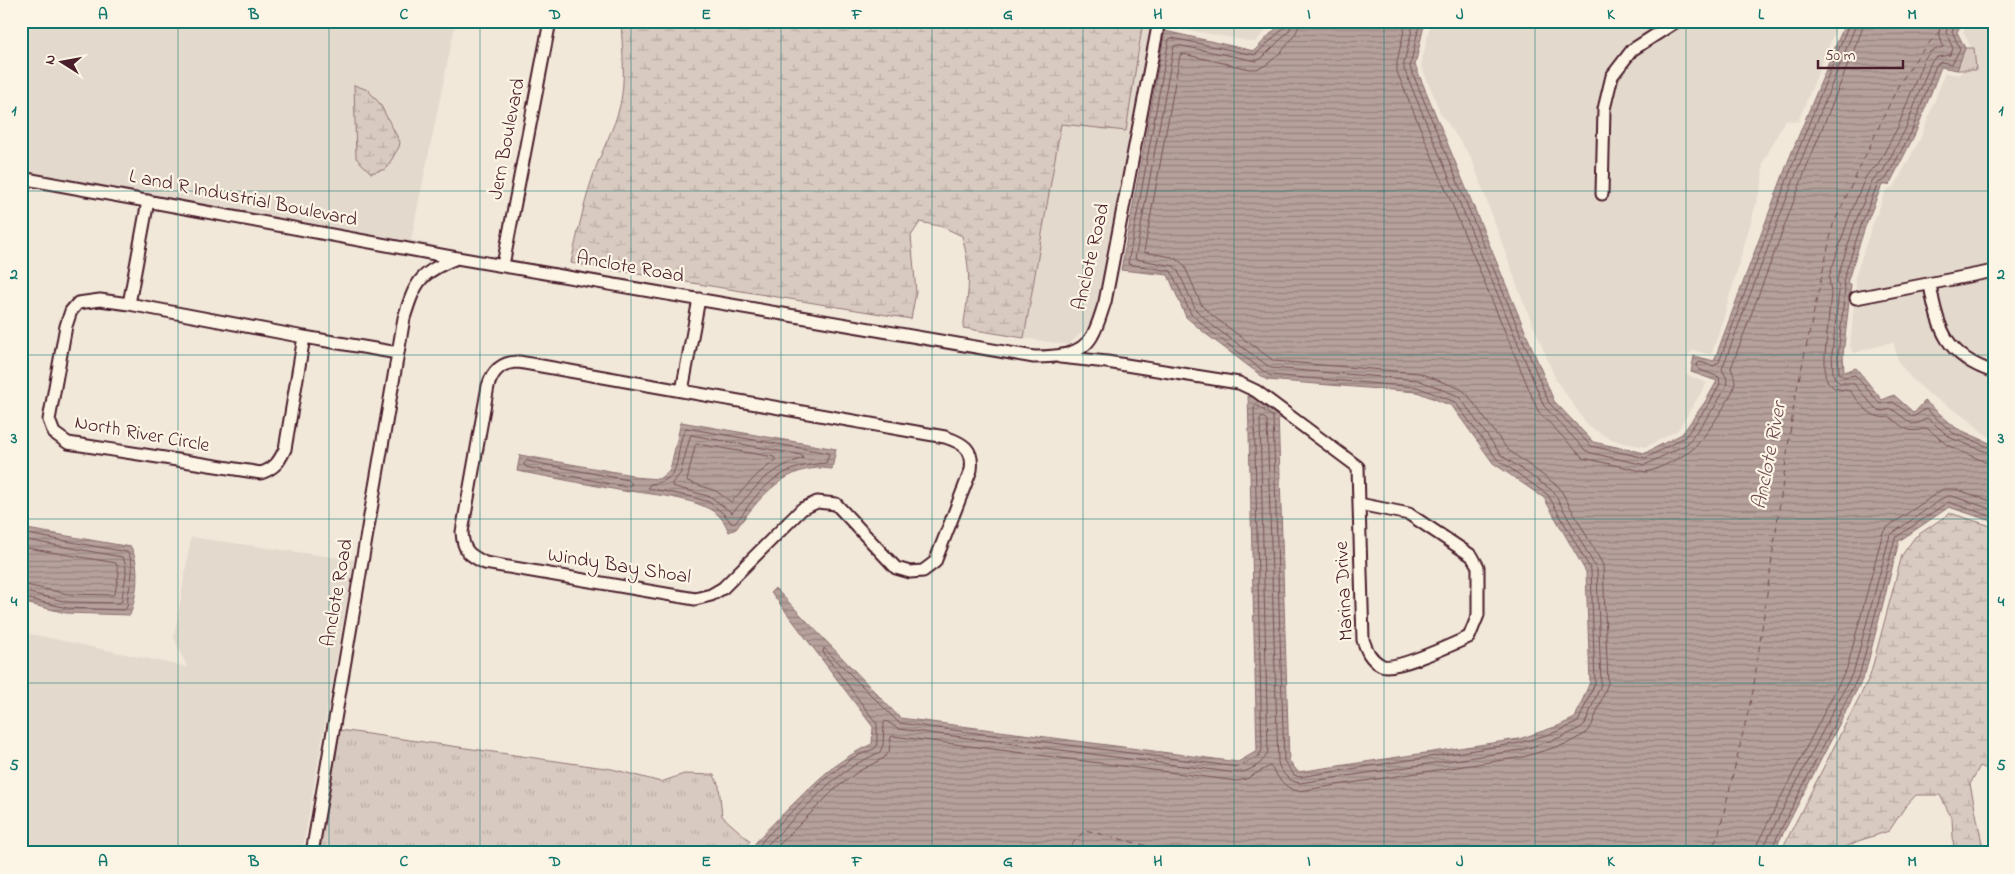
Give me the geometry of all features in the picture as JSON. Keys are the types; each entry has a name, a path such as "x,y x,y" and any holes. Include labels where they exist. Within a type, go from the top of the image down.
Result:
{"street":[{"name":"Jern Boulevard","path":"502,265 550,21"},
{"name":"Anclote Road","path":"312,853 404,318 413,289 424,274 457,258 1034,357 1058,357 1077,349 1091,338 1105,302 1159,21"},
{"path":"1602,194 1604,109 1612,76 1632,50 1677,21"},
{"name":"L and R Industrial Boulevard","path":"21,178 457,258"},
{"path":"129,304 148,200"},
{"path":"1856,298 1994,271"},
{"path":"1930,284 1935,315 1944,334 1954,348 1969,363 1994,372"},
{"path":"682,391 699,299"},
{"name":"North River Circle","path":"304,337 284,449 279,462 272,469 261,473 68,443 54,433 49,420 57,370 71,311 78,303 87,300 129,304 398,353"},
{"name":"Marina Drive","path":"1058,357 1106,362 1239,383 1256,391 1284,410 1358,466 1359,504 1363,640 1370,657 1382,666 1400,665 1469,637 1478,615 1478,567 1472,556 1409,514 1359,504"},
{"name":"Windy Bay Shoal","path":"510,362 519,362 682,391 945,437 964,446 970,453 972,460 970,470 935,562 923,571 910,572 896,568 836,504 829,502 817,502 802,509 723,588 711,595 695,599 485,563 470,554 463,546 462,532 488,386 496,369 510,362"}],"shaded area":[{"path":"21,21 456,21 411,240 435,245 428,247 21,172"},
{"path":"1143,21 1152,21 1099,300 1088,327 1068,345 1024,338 1061,124 1138,63"},
{"path":"1165,21 1275,21 1255,42 1165,26"},
{"path":"1431,21 1665,21 1628,45 1606,75 1598,109 1596,199 1608,200 1611,110 1619,79 1637,54 1688,21 1839,21 1798,122 1785,120 1763,163 1762,183 1720,330 1711,355 1693,350 1688,355 1686,374 1707,383 1678,430 1646,447 1610,439 1588,426 1556,380 1521,296 1471,157 1441,114 1421,65"},
{"path":"1970,21 1994,21 1994,264 1856,292 1854,280 1886,190 1894,187 1921,137 1945,73 1958,75 1962,72 1971,48 1963,32"},
{"path":"1994,277 1994,366 1973,358 1949,332 1941,313 1937,289"},
{"path":"1925,291 1928,315 1937,336 1949,353 1965,367 1994,378 1994,439 1982,432 1966,417 1930,395 1911,378 1899,363 1893,342 1853,353 1850,345 1854,305"},
{"path":"191,537 354,560 302,853 21,853 21,632 187,667 174,638"}],"green space":[{"path":"621,21 1143,21 1126,131 1061,124 1024,338 963,328 969,282 962,236 943,227 920,222 911,236 916,292 911,319 571,263 592,179 615,122 620,104 623,76"},
{"path":"1965,48 1974,48 1976,70 1957,70"},
{"path":"354,85 368,90 380,104 400,142 386,169 371,173 356,158"},
{"path":"1950,513 1994,527 1994,772 1980,766 1970,784 1982,843 1988,853 1954,853 1952,819 1940,795 1916,795 1905,807 1889,831 1858,841 1833,853 1780,853 1870,676 1902,555 1915,537"},
{"path":"340,730 612,769 661,782 684,774 714,775 719,786 722,816 750,841 745,848 730,849 726,853 319,853"}],"water":[{"name":"Anclote River","path":"1283,21 1425,21 1415,65 1554,401 1593,442 1645,453 1682,434 1705,402 1717,381 1691,372 1694,356 1714,361 1789,159 1846,21 1963,21 1957,32 1965,48 1957,70 1941,67 1915,134 1889,185 1882,185 1865,227 1847,283 1851,284 1843,355 1844,372 1856,368 1882,400 1894,395 1914,413 1925,401 1956,428 1994,445 1994,522 1949,507 1899,541 1865,674 1773,853 743,853 749,852 768,829 828,771 859,750 872,744 873,727 771,592 775,588 900,718 1238,762 1257,751 1248,393 1278,413 1289,761 1298,772 1519,739 1558,726 1575,718 1590,682 1586,572 1544,498 1493,463 1452,406 1417,392 1267,380 1186,317 1168,275 1121,270 1165,31 1254,51"},
{"path":"681,422 836,449 832,469 816,468 788,476 765,494 736,529 729,532 722,519 714,512 692,502 517,471 520,455 632,475 633,477 659,479 670,470"},
{"path":"21,528 131,547 136,564 137,581 130,615 66,613 21,602"}],"ferry route":[{"path":"1708,853 1718,837 1753,691 1795,398 1833,225 1898,86 1918,56 1941,29 1956,21"},
{"path":"1064,853 1085,830 1175,853"}]}
